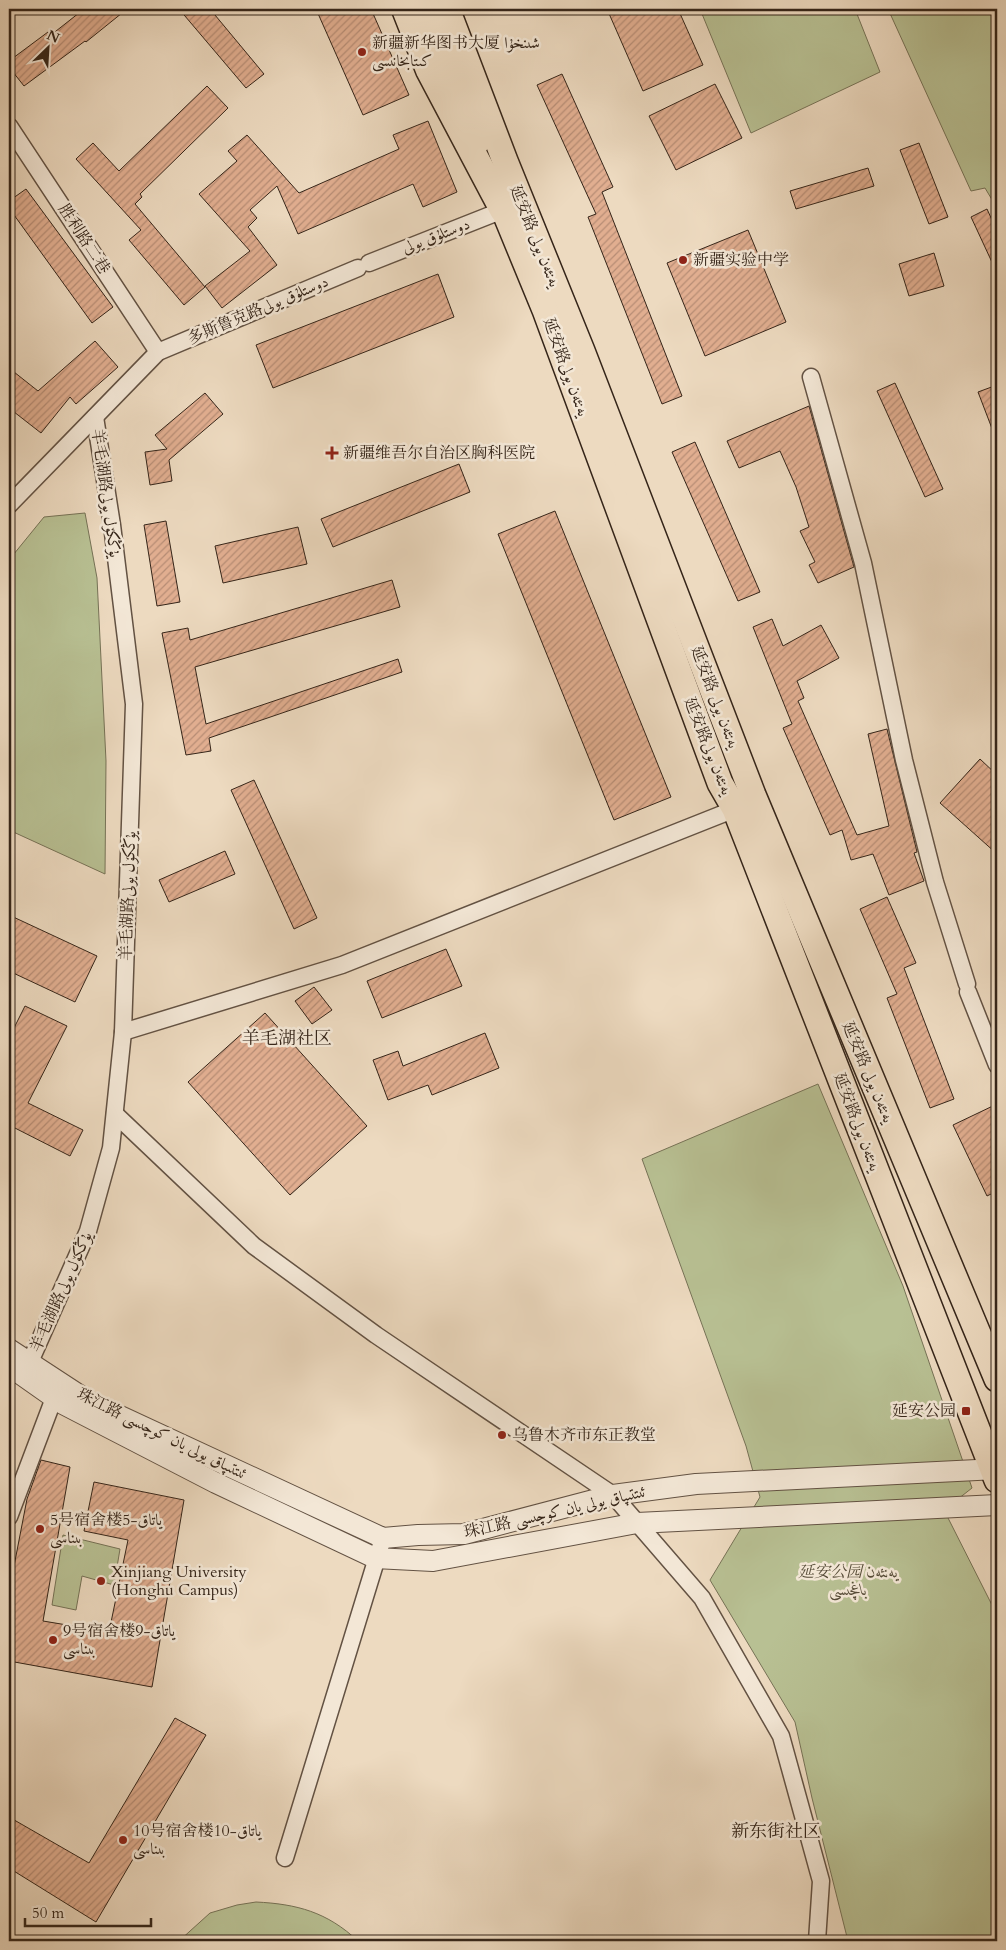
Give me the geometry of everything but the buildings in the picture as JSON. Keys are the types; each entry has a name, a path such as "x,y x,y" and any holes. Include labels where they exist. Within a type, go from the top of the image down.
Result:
{"highway":[{"path":"405,9 429,70 503,210"}],"main road":[{"name":"延安路يەنئەن يولى","path":"427,9 503,210 545,310 720,783 735,809 996,1473"},
{"name":"延安路 يەنئەن يولى","path":"447,9 753,795 997,1379"}],"street":[{"name":"胜利路二巷","path":"9,126 158,352"},
{"name":"دوستلۇق يولى","path":"363,266 503,210"},
{"name":"多斯鲁克路دوستلۇق يولى","path":"158,352 363,266"},
{"path":"9,505 158,352"},
{"path":"810,376 863,563 904,760 935,882 967,988 997,1065"},
{"name":"羊毛湖路يۇڭكۆل يولى","path":"30,1362 88,1231 111,1148 123,1032 134,704 112,525 95,417"},
{"path":"123,1032 342,965 735,809"},
{"path":"115,1114 254,1246 376,1335 613,1495 702,1598 781,1736 821,1881 817,1941"},
{"name":"珠江路 ئىتتىپاق يولى يان كوچىسى","path":"9,1349 90,1402 383,1538 464,1534 613,1495 696,1484 996,1473"},
{"name":"珠江路 ئىتتىپاق يولى يان كوچىسى","path":"9,1366 54,1398 216,1483 375,1558 433,1561 637,1523 997,1505"},
{"path":"9,1517 54,1398"},
{"path":"285,1858 375,1558 383,1538"}],"green space":[{"path":"700,9 855,9 880,72 751,133"},
{"path":"888,9 997,9 997,208 985,188 971,191"},
{"path":"85,513 97,578 106,761 105,874 9,830 9,560 44,517"},
{"name":"延安公园 يەنئەن باغچىسى","path":"818,1084 903,1286 972,1488 944,1510 993,1607 997,1607 997,1941 848,1941 795,1722 710,1580 760,1497 746,1446 642,1159"},
{"path":"63,1535 120,1549 114,1585 82,1576 76,1610 52,1605"},
{"path":"256,1902 285,1905 311,1911 335,1923 358,1941 179,1941 210,1913 237,1905"}],"place":[{"name":"新疆新华图书大厦 شىنخۇا كىتابخانىسى","path":"362,52"},
{"name":"新疆实验中学","path":"683,260"},
{"name":"新疆维吾尔自治区胸科医院","path":"332,453"},
{"name":"延安公园","path":"966,1411"},
{"name":"乌鲁木齐市东正教堂","path":"502,1435"},
{"name":"5号宿舍楼5-ياتاق بىناسى","path":"40,1529"},
{"name":"Xinjiang University (Honghu Campus)","path":"101,1581"},
{"name":"9号宿舍楼9-ياتاق بىناسى","path":"53,1640"},
{"name":"10号宿舍楼10-ياتاق بىناسى","path":"123,1840"}],"district":[{"name":"羊毛湖社区","path":"287,1038"},
{"name":"新东街社区","path":"776,1831"}]}
